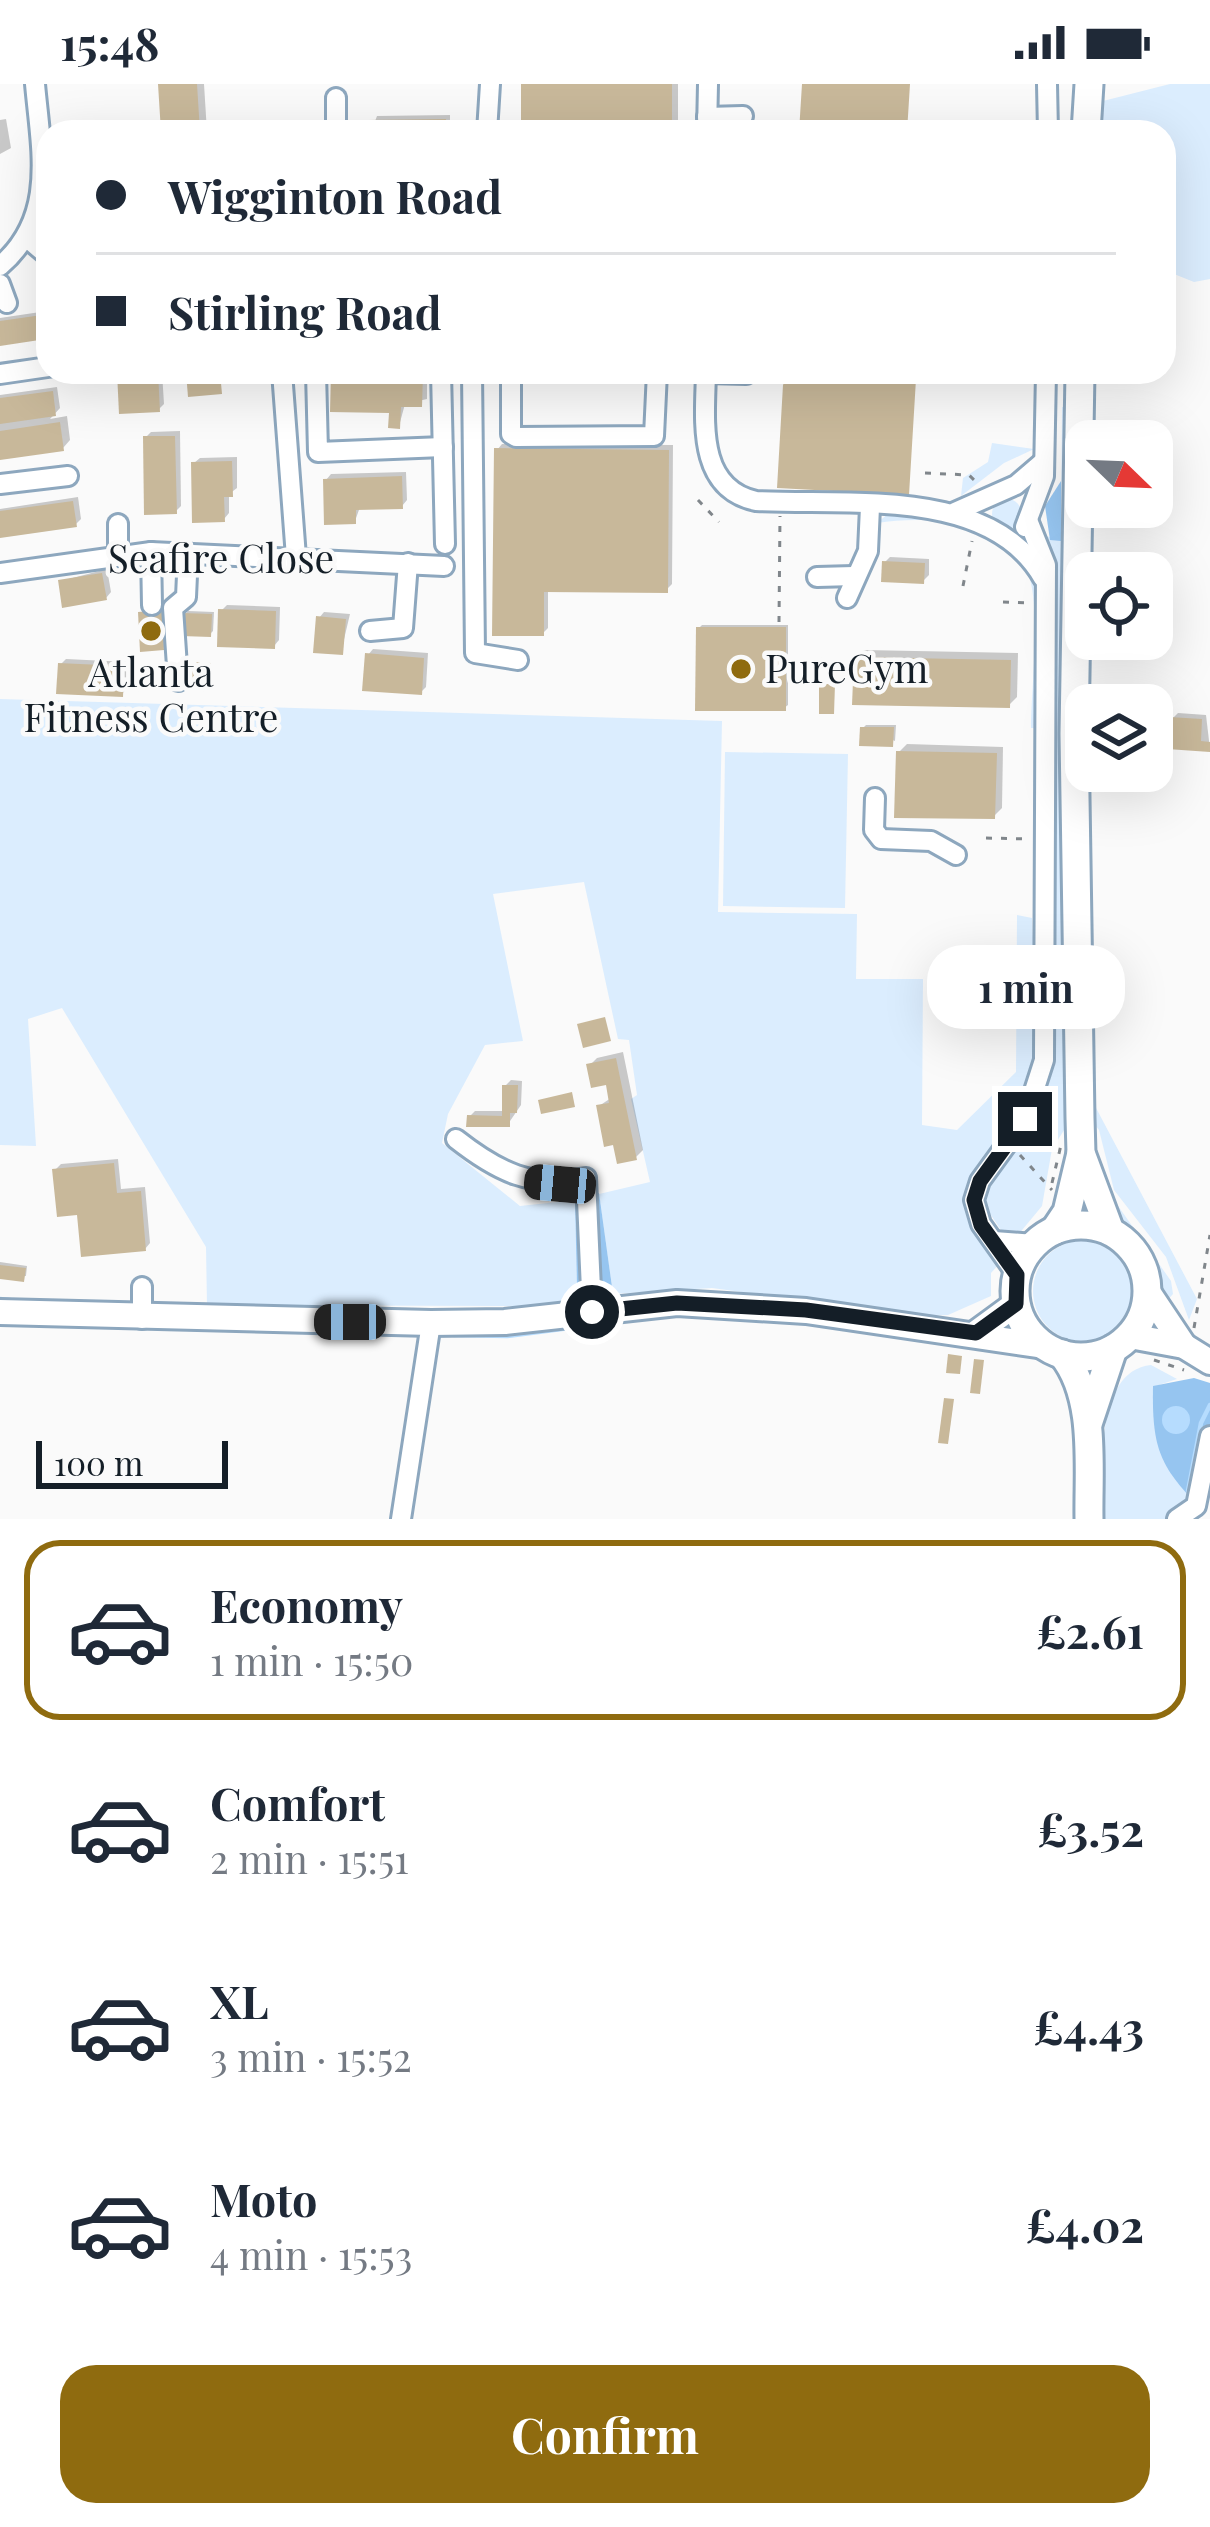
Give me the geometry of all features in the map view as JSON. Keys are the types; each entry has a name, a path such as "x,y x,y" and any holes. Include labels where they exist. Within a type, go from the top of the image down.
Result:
{"highway":[{"path":"1087,120 1089,84"},
{"path":"1079,384 1081,1153 1067,1212 1045,1237 1017,1289 1026,1327 1076,1377 1087,1428 1089,1519"},
{"path":"1081,1153 1110,1231"},
{"path":"1045,1237 1083,1224 1110,1231 1138,1256 1148,1292 1130,1347 1087,1428"},
{"path":"1053,1350 1097,1355 1130,1347"}],"main road":[{"path":"976,1333 1017,1289"},
{"path":"1148,1292 1203,1366"},
{"path":"0,1312 430,1323 677,1303 806,1310 976,1333 1053,1350"},
{"path":"1130,1347 1184,1346"}],"street":[{"path":"488,120 490,84"},
{"path":"707,120 708,84"},
{"path":"1048,84 1048,120"},
{"path":"29,89 36,147"},
{"path":"336,98 336,120"},
{"path":"724,120 742,116"},
{"path":"0,266 27,238 36,213"},
{"path":"27,238 36,246"},
{"path":"0,374 36,369"},
{"path":"283,384 296,556"},
{"path":"316,384 318,452 442,448"},
{"path":"441,384 445,544"},
{"path":"472,384 475,652 518,660"},
{"path":"511,384 512,436"},
{"path":"471,443 512,436 654,436 656,384"},
{"path":"706,384 708,456 730,490 756,501 955,512 1026,551 1042,578"},
{"path":"989,533 1020,532 1029,516 1044,461 1046,384"},
{"path":"955,512 1044,461"},
{"path":"0,484 68,476"},
{"path":"268,488 291,487"},
{"path":"991,491 1021,496 1043,554 1045,1041 1034,1100 1009,1145 980,1181 974,1200 981,1225 1017,1289"},
{"path":"989,533 983,516 991,491"},
{"path":"848,598 868,551 870,507"},
{"path":"110,561 118,524"},
{"path":"151,552 152,605"},
{"name":"Seafire Close","path":"0,572 151,552 444,566"},
{"path":"178,681 173,608 186,597 188,553"},
{"path":"370,631 396,632 405,625 408,563"},
{"path":"818,577 854,576"},
{"path":"875,798 874,830 880,838 931,841 956,855"},
{"path":"456,1139 518,1180 560,1184 586,1178 592,1312"},
{"path":"994,1241 1045,1237"},
{"path":"142,1287 142,1319"},
{"path":"401,1519 430,1323"},
{"path":"1178,1519 1200,1513 1210,1436"}],"path":[{"path":"925,473 969,475 991,491"},
{"path":"698,500 719,522"},
{"path":"779,622 780,514"},
{"path":"963,586 989,533"},
{"path":"1003,602 1028,603"},
{"path":"986,838 1028,839"},
{"path":"1009,1145 1052,1190"},
{"path":"1184,1346 1200,1309 1210,1235"},
{"path":"1130,1347 1203,1366"}],"shaded area":[{"path":"1170,84 1210,84 1210,279 1194,282 1176,275 1176,120 1102,120 1103,101"},
{"path":"1062,407 1070,407 1070,420 1065,420 1065,528 1070,528 1070,552 1065,552 1065,660 1069,660 1069,684 1065,684 1068,1124 1052,1149 1042,1206 1018,1235 1001,1230 982,1202 1052,1056 1036,524 1051,469 1040,516 1042,535 1061,540"},
{"path":"992,443 1034,449 1004,463 961,496 963,478 988,462"},
{"path":"1061,481 1061,541 1050,540 1045,506"},
{"path":"1007,499 1022,514 1007,529 992,514"},
{"path":"889,513 927,516 968,524 987,531 1019,553 1031,569 1038,621 1035,728 1031,728 1034,604 1027,571 1016,553 1000,540 961,524 877,523"},
{"path":"0,699 722,721 718,912 857,914 856,979 923,979 922,1125 957,1130 1016,1072 1017,915 1032,918 1037,1019 1031,1078 1021,1105 967,1190 966,1212 977,1235 1001,1262 991,1273 991,1296 948,1315 920,1316 712,1288 613,1294 599,1194 650,1182 631,1099 637,1095 629,1040 618,1039 584,882 493,894 523,1041 485,1045 448,1114 442,1143 520,1206 575,1200 577,1288 559,1303 541,1306 207,1305 206,1247 62,1008 28,1019 36,1146 0,1145"},
{"path":"725,752 848,754 845,908 723,906"},
{"path":"1087,901 1095,1106 1197,1299 1189,1320 1166,1257 1114,1190 1099,1130 1088,1116"},
{"path":"599,1193 613,1294 577,1288 575,1200"},
{"path":"1111,1196 1171,1281 1173,1294 1162,1306 1142,1248 1113,1221"},
{"path":"1084,1240 1103,1244 1120,1255 1131,1272 1135,1291 1131,1310 1120,1327 1103,1338 1084,1342 1065,1338 1048,1327 1037,1310 1033,1291 1037,1272 1048,1255 1065,1244"},
{"path":"1151,1365 1177,1379 1153,1387 1200,1507 1199,1519 1103,1519 1102,1453 1110,1405 1132,1372"},
{"path":"1194,1378 1210,1383 1210,1444 1200,1507 1166,1466 1156,1439 1153,1406 1153,1386"},
{"path":"1176,1406 1186,1410 1190,1420 1186,1430 1176,1434 1166,1430 1162,1420 1166,1410"}],"building":[{"path":"158,84 197,84 199,120 160,120"},
{"path":"521,84 672,84 672,120 521,120"},
{"path":"802,84 910,84 908,120 800,120"},
{"path":"36,316 36,341 0,346 0,321"},
{"path":"118,384 159,384 160,412 119,414"},
{"path":"187,384 221,384 222,394 188,397"},
{"path":"331,384 423,384 422,407 401,407 400,429 388,428 389,413 330,412"},
{"path":"916,384 909,495 777,488 783,385"},
{"path":"53,391 56,416 0,424 0,398"},
{"path":"60,422 64,451 0,460 0,431"},
{"path":"143,436 175,436 177,514 144,515"},
{"path":"494,448 669,450 668,593 544,592 544,636 492,636"},
{"path":"232,461 233,497 224,497 225,522 192,523 191,462"},
{"path":"402,476 403,509 356,510 356,524 324,525 323,479"},
{"path":"73,501 77,527 0,538 0,511"},
{"path":"882,561 925,563 924,584 881,582"},
{"path":"102,573 107,600 62,608 58,580"},
{"path":"218,609 276,611 275,649 217,647"},
{"name":"Atlanta Fitness Centre","path":"162,610 164,650 140,652 138,612"},
{"path":"182,613 212,614 211,637 181,636"},
{"path":"316,616 346,619 343,655 313,653"},
{"name":"PureGym","path":"696,627 786,627 786,711 695,711"},
{"path":"365,653 424,658 422,695 362,691"},
{"path":"854,657 1011,660 1010,708 852,705"},
{"path":"192,662 211,663 210,685 192,684"},
{"path":"58,663 124,666 123,697 56,694"},
{"path":"819,684 835,684 834,714 819,714"},
{"path":"1173,717 1202,719 1201,741 1210,742 1210,752 1173,749"},
{"path":"860,727 894,727 893,747 859,746"},
{"path":"896,751 997,753 995,819 894,818"},
{"path":"605,1017 611,1041 583,1048 577,1024"},
{"path":"616,1058 637,1160 617,1164 613,1145 604,1147 596,1105 609,1103 606,1085 591,1088 586,1064"},
{"path":"502,1085 518,1085 517,1113 510,1113 510,1127 466,1127 467,1115 502,1116"},
{"path":"572,1092 575,1107 541,1114 538,1100"},
{"path":"114,1163 117,1193 141,1191 146,1251 81,1257 77,1215 57,1217 52,1169"},
{"path":"0,1265 26,1268 24,1282 0,1279"},
{"path":"948,1354 962,1356 960,1374 946,1373"},
{"path":"974,1359 984,1360 980,1394 970,1393"},
{"path":"944,1398 954,1399 948,1444 938,1443"}],"waterway":[{"path":"0,1299 18,1301"},
{"path":"454,1335 507,1336 631,1320"},
{"path":"1188,1491 1201,1423 1210,1405"}],"place":[{"name":"Atlanta Fitness Centre","path":"151,631"},
{"name":"PureGym","path":"741,669"}],"route":[{"path":"592,1312 677,1303 806,1310 976,1333 1016,1304 1017,1275 981,1225 974,1200 980,1181 1025,1119"}]}
